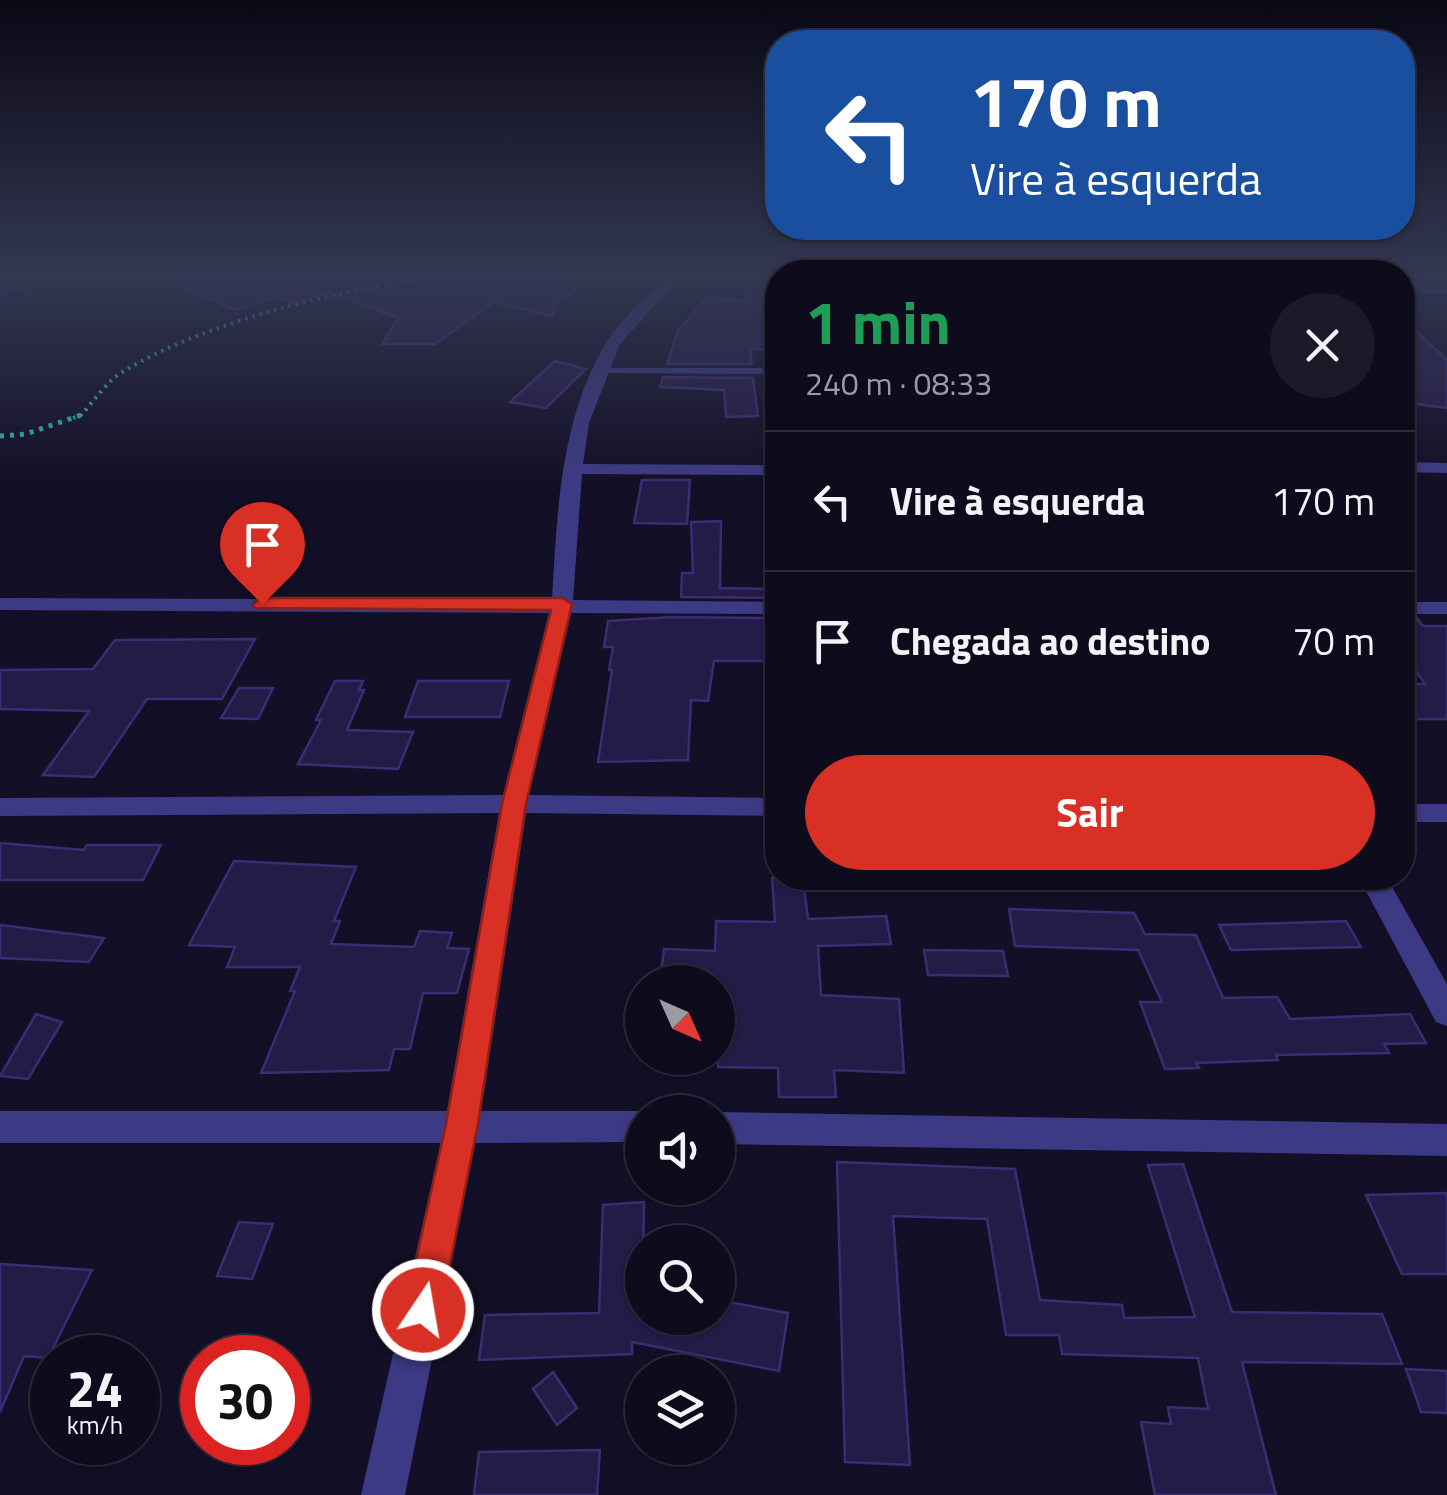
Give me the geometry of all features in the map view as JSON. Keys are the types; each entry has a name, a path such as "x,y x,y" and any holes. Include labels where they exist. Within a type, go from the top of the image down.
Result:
{"street":[{"path":"383,1495 462,1124 514,804 562,604 566,506 580,424 615,344"},
{"path":"1415,467 1447,468"},
{"path":"574,469 765,470"},
{"path":"0,604 765,608"},
{"path":"1415,608 1447,608"},
{"path":"0,807 765,807"},
{"path":"1415,814 1447,813"},
{"path":"1380,890 1447,1013"},
{"path":"0,1126 625,1127"},
{"path":"735,1128 1447,1140"}],"lane":[{"path":"604,370 765,371"}],"path":[{"path":"0,436 26,434 81,415 121,372 180,344"}],"building":[{"path":"674,344 764,344 764,350 750,348 752,364 667,364"},
{"path":"1415,344 1430,344 1447,360 1447,408 1415,404"},
{"path":"555,361 586,369 546,408 510,402"},
{"path":"663,377 753,378 758,416 726,417 724,390 660,387"},
{"path":"642,480 690,480 687,524 634,523"},
{"path":"721,521 720,588 765,589 765,598 681,597 682,573 693,573 691,522"},
{"path":"765,618 765,661 714,661 708,701 691,700 688,760 598,762 612,670 613,647 604,647 608,621"},
{"path":"1415,618 1423,626 1447,626 1447,719 1415,719 1415,684 1425,684 1415,670"},
{"path":"255,639 222,699 147,699 94,777 43,775 89,711 0,709 0,670 93,669 115,640"},
{"path":"335,681 363,681 359,690 364,690 347,730 413,732 398,769 298,764 321,720 316,720"},
{"path":"418,681 509,681 500,717 405,717"},
{"path":"239,688 273,688 258,719 221,718"},
{"path":"0,843 84,850 87,845 161,845 143,880 0,880"},
{"path":"234,861 356,867 334,921 340,921 331,944 414,947 420,931 452,933 447,948 469,949 457,993 423,993 410,1049 394,1049 389,1070 261,1073 295,991 290,991 300,967 227,967 235,947 189,945"},
{"path":"773,890 804,890 808,919 886,916 891,944 818,946 821,995 899,999 904,1073 834,1070 836,1097 779,1097 778,1068 735,1067 735,965 662,965 664,949 715,951 716,921 775,922"},
{"path":"1009,909 1134,913 1145,934 1196,935 1223,998 1277,997 1290,1019 1410,1014 1426,1043 1384,1044 1389,1053 1276,1055 1278,1060 1196,1063 1199,1068 1165,1069 1140,1002 1162,1002 1138,950 1015,946"},
{"path":"1346,921 1361,947 1231,950 1219,925"},
{"path":"0,925 104,938 89,962 0,958"},
{"path":"924,950 1003,951 1008,976 928,975"},
{"path":"36,1014 62,1022 28,1079 0,1076"},
{"path":"837,1162 1015,1169 1040,1300 1122,1305 1124,1318 1195,1317 1148,1165 1183,1164 1232,1312 1382,1314 1402,1364 1242,1362 1276,1495 1155,1495 1141,1422 1171,1424 1168,1407 1208,1409 1198,1358 1062,1354 1059,1335 1006,1335 987,1219 893,1216 910,1465 845,1462"},
{"path":"1447,1193 1447,1274 1402,1274 1366,1195"},
{"path":"603,1205 644,1205 644,1225 625,1225 625,1335 735,1335 735,1303 788,1313 779,1371 735,1362 735,1355 698,1355 632,1342 632,1354 479,1360 485,1315 599,1313"},
{"path":"239,1222 273,1224 252,1279 217,1276"},
{"path":"0,1264 92,1270 60,1335 30,1335 30,1356 24,1356 0,1412"},
{"path":"1406,1369 1447,1371 1447,1413 1421,1412"},
{"path":"553,1372 577,1408 557,1425 533,1389"},
{"path":"600,1450 597,1495 474,1495 479,1452"}],"route":[{"path":"262,604 562,604 514,804 462,1124 423,1310"}]}
